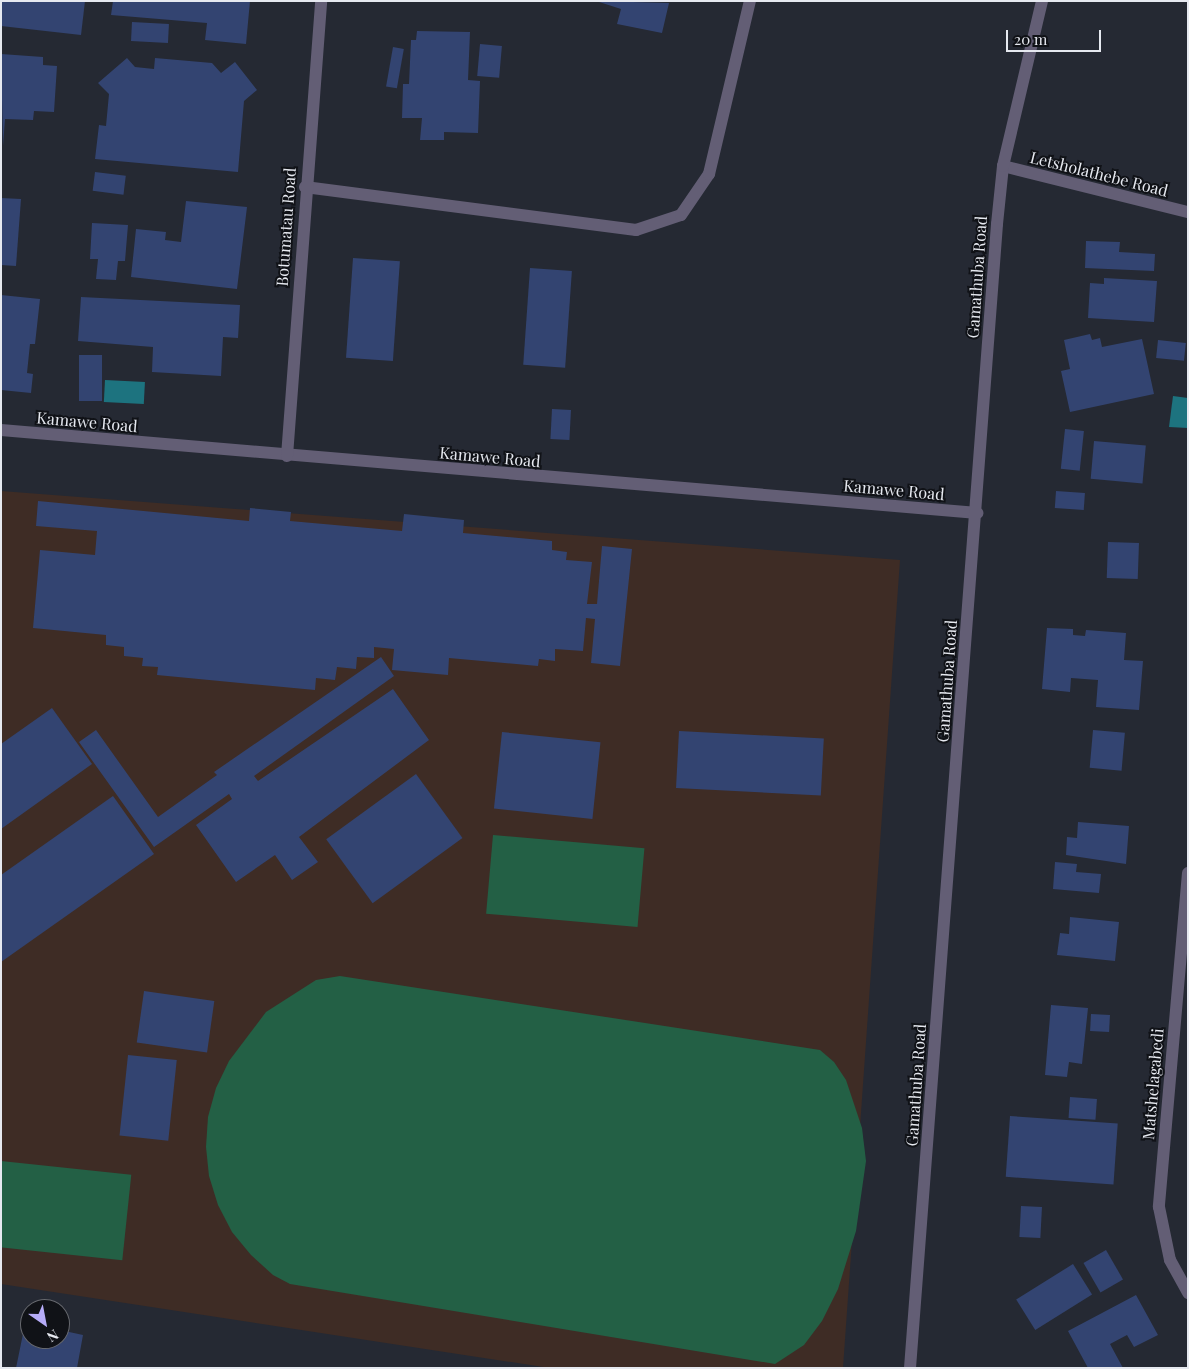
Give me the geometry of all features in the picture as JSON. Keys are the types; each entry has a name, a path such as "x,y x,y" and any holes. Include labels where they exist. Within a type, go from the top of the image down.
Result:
{"street":[{"name":"Botumatau Road","path":"287,456 305,187 321,1"},
{"path":"305,187 636,230 681,215 709,174 750,1"},
{"name":"Gamathuba Road","path":"910,1368 1003,166 1042,1"},
{"name":"Letsholathebe Road","path":"1003,166 1188,212"},
{"name":"Kamawe Road","path":"1,430 287,456 977,513"},
{"name":"Matshelagabedi","path":"1188,873 1159,1207 1170,1260 1188,1292"}],"shaded area":[{"path":"1,491 900,560 843,1368 550,1368 1,1284"}],"green space":[{"path":"493,835 644,848 638,927 486,914"},
{"path":"340,976 820,1050 834,1062 846,1080 862,1128 866,1161 856,1231 838,1289 822,1321 804,1345 775,1364 290,1284 273,1275 251,1255 232,1232 218,1205 209,1176 206,1147 208,1117 216,1088 229,1061 266,1012 316,980"},
{"path":"1,1161 131,1175 122,1260 1,1247"}],"water":[{"path":"105,380 145,382 144,404 104,402"},
{"path":"1173,396 1188,398 1188,428 1169,427"}],"building":[{"path":"1,1 85,1 81,35 1,26"},
{"path":"113,1 250,1 246,44 205,40 207,23 111,15"},
{"path":"596,1 669,3 662,33 617,24 621,9"},
{"path":"132,22 169,24 168,43 131,41"},
{"path":"417,31 470,32 468,80 480,81 478,133 444,132 444,140 420,140 422,118 402,118 403,84 409,84 411,40 416,40"},
{"path":"480,44 502,46 499,78 477,76"},
{"path":"393,47 404,49 397,88 386,86"},
{"path":"1,54 43,57 43,65 57,66 54,112 34,111 33,120 5,119 3,146"},
{"path":"127,58 135,67 154,69 155,58 212,63 221,73 235,62 257,90 244,101 238,172 95,159 99,125 106,126 109,94 98,83"},
{"path":"95,172 126,176 123,195 93,191"},
{"path":"1,198 21,199 16,266 1,265"},
{"path":"186,201 247,207 237,289 131,277 136,229 166,232 165,240 181,242"},
{"path":"92,223 128,225 125,261 118,261 116,280 96,279 98,259 90,259"},
{"path":"1086,241 1120,242 1119,252 1155,254 1154,271 1085,268"},
{"path":"353,258 400,261 393,361 346,358"},
{"path":"530,268 572,271 565,368 523,365"},
{"path":"1104,278 1157,281 1154,322 1088,318 1090,283 1104,284"},
{"path":"1,295 40,299 35,344 30,344 27,373 33,374 31,393 1,390"},
{"path":"81,297 240,305 238,338 223,337 221,376 152,372 153,347 78,341"},
{"path":"1090,334 1092,340 1100,338 1102,347 1142,339 1154,394 1070,412 1061,371 1070,369 1064,340"},
{"path":"1158,340 1186,343 1184,361 1156,358"},
{"path":"79,355 102,355 102,401 79,401"},
{"path":"552,409 571,410 569,440 550,439"},
{"path":"1065,429 1084,431 1080,471 1061,469"},
{"path":"1094,441 1146,446 1142,483 1091,479"},
{"path":"1056,491 1085,493 1084,510 1055,508"},
{"path":"38,501 249,521 250,508 291,512 290,521 402,531 404,514 464,520 463,533 552,541 552,550 567,552 566,560 592,562 587,604 597,604 602,546 632,549 620,666 591,663 595,619 586,618 583,651 555,649 555,661 539,659 538,666 449,658 448,675 392,670 394,649 374,647 374,658 357,657 356,669 337,667 335,680 316,678 315,690 157,675 158,667 142,666 143,658 124,656 124,647 106,645 106,635 33,628 40,550 95,555 97,531 36,526"},
{"path":"1108,542 1139,543 1138,579 1107,578"},
{"path":"1047,628 1073,629 1073,635 1085,636 1086,630 1126,633 1124,660 1143,661 1139,710 1096,707 1098,680 1071,678 1070,692 1042,689"},
{"path":"381,657 394,676 254,776 258,781 393,689 429,740 299,837 318,862 292,880 275,855 236,882 196,825 232,799 229,794 154,847 79,742 96,730 158,817 217,775 214,772"},
{"path":"52,708 92,764 1,829 1,744"},
{"path":"1093,730 1125,733 1122,771 1090,768"},
{"path":"679,731 824,739 821,796 676,788"},
{"path":"502,732 600,742 592,819 494,809"},
{"path":"416,774 462,838 373,903 326,839"},
{"path":"113,796 154,854 1,962 1,875"},
{"path":"1078,822 1129,826 1126,864 1066,855 1067,837 1077,838"},
{"path":"1055,862 1077,864 1076,872 1101,874 1099,893 1053,889"},
{"path":"1070,917 1119,922 1115,961 1057,955 1060,933 1069,934"},
{"path":"144,991 214,1001 207,1052 137,1042"},
{"path":"1051,1005 1088,1008 1082,1064 1069,1062 1067,1077 1045,1075"},
{"path":"1091,1014 1110,1015 1109,1032 1090,1031"},
{"path":"128,1055 177,1060 168,1141 120,1136"},
{"path":"1070,1097 1097,1099 1095,1120 1069,1118"},
{"path":"1010,1116 1118,1124 1113,1184 1006,1177"},
{"path":"1021,1206 1042,1207 1040,1238 1019,1237"},
{"path":"1106,1250 1123,1279 1100,1292 1083,1263"},
{"path":"1073,1264 1092,1295 1035,1330 1016,1300"},
{"path":"1136,1295 1158,1335 1134,1347 1127,1335 1110,1344 1123,1368 1088,1368 1068,1331"},
{"path":"70,1332 83,1335 77,1368 16,1368 20,1348 70,1349"}]}
